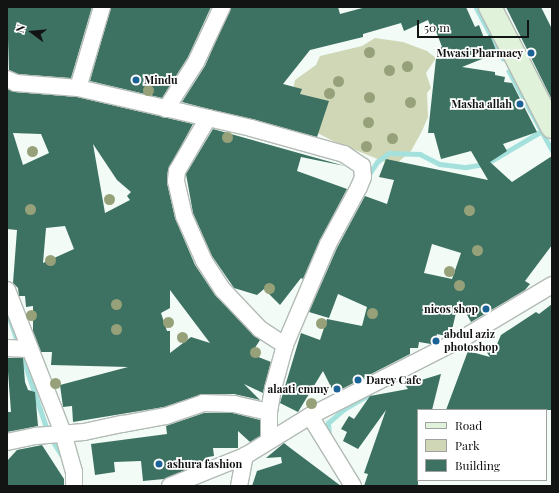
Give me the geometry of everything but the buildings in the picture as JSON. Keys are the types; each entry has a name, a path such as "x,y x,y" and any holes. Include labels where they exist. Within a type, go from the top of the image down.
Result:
{"street":[{"path":"78,88 102,7"},
{"path":"166,109 196,62 222,7"},
{"path":"490,7 546,104 552,127"},
{"path":"7,79 16,83 78,88 208,118 344,154 362,166 363,177 360,187 328,244 285,345 269,412 269,440"},
{"path":"208,118 177,171 176,181 184,216 204,261 223,290 260,329 285,345"},
{"path":"170,486 245,456 310,416 465,337 552,285"},
{"path":"7,290 28,349 63,433 74,472 74,486"},
{"path":"7,348 28,349"},
{"path":"7,442 36,436 166,416 203,403 234,404 269,412"},
{"path":"310,416 353,486"},
{"path":"239,486 245,456"}],"green space":[{"path":"375,38 403,42 427,51 436,58 426,73 431,88 427,93 428,117 411,151 397,163 390,164 333,141 296,122 289,108 295,80 316,65 320,56 362,46"}],"waterway":[{"path":"476,7 503,58"},
{"path":"509,71 552,150"},
{"path":"491,161 542,131"},
{"path":"368,176 377,162 389,153 420,154 440,164 466,167 484,164"},
{"path":"10,319 48,432"},
{"path":"329,435 328,423 344,409 368,395"},
{"path":"51,438 63,457"}],"place":[{"name":"Mwasi Pharmacy","path":"531,53"},
{"name":"Mindu","path":"136,80"},
{"name":"Masha allah","path":"520,104"},
{"name":"nicos shop","path":"486,309"},
{"name":"abdul aziz photoshop","path":"436,341"},
{"name":"Darey Cafe","path":"358,380"},
{"name":"alaati emmy","path":"337,389"},
{"name":"ashura fashion","path":"159,464"}]}
